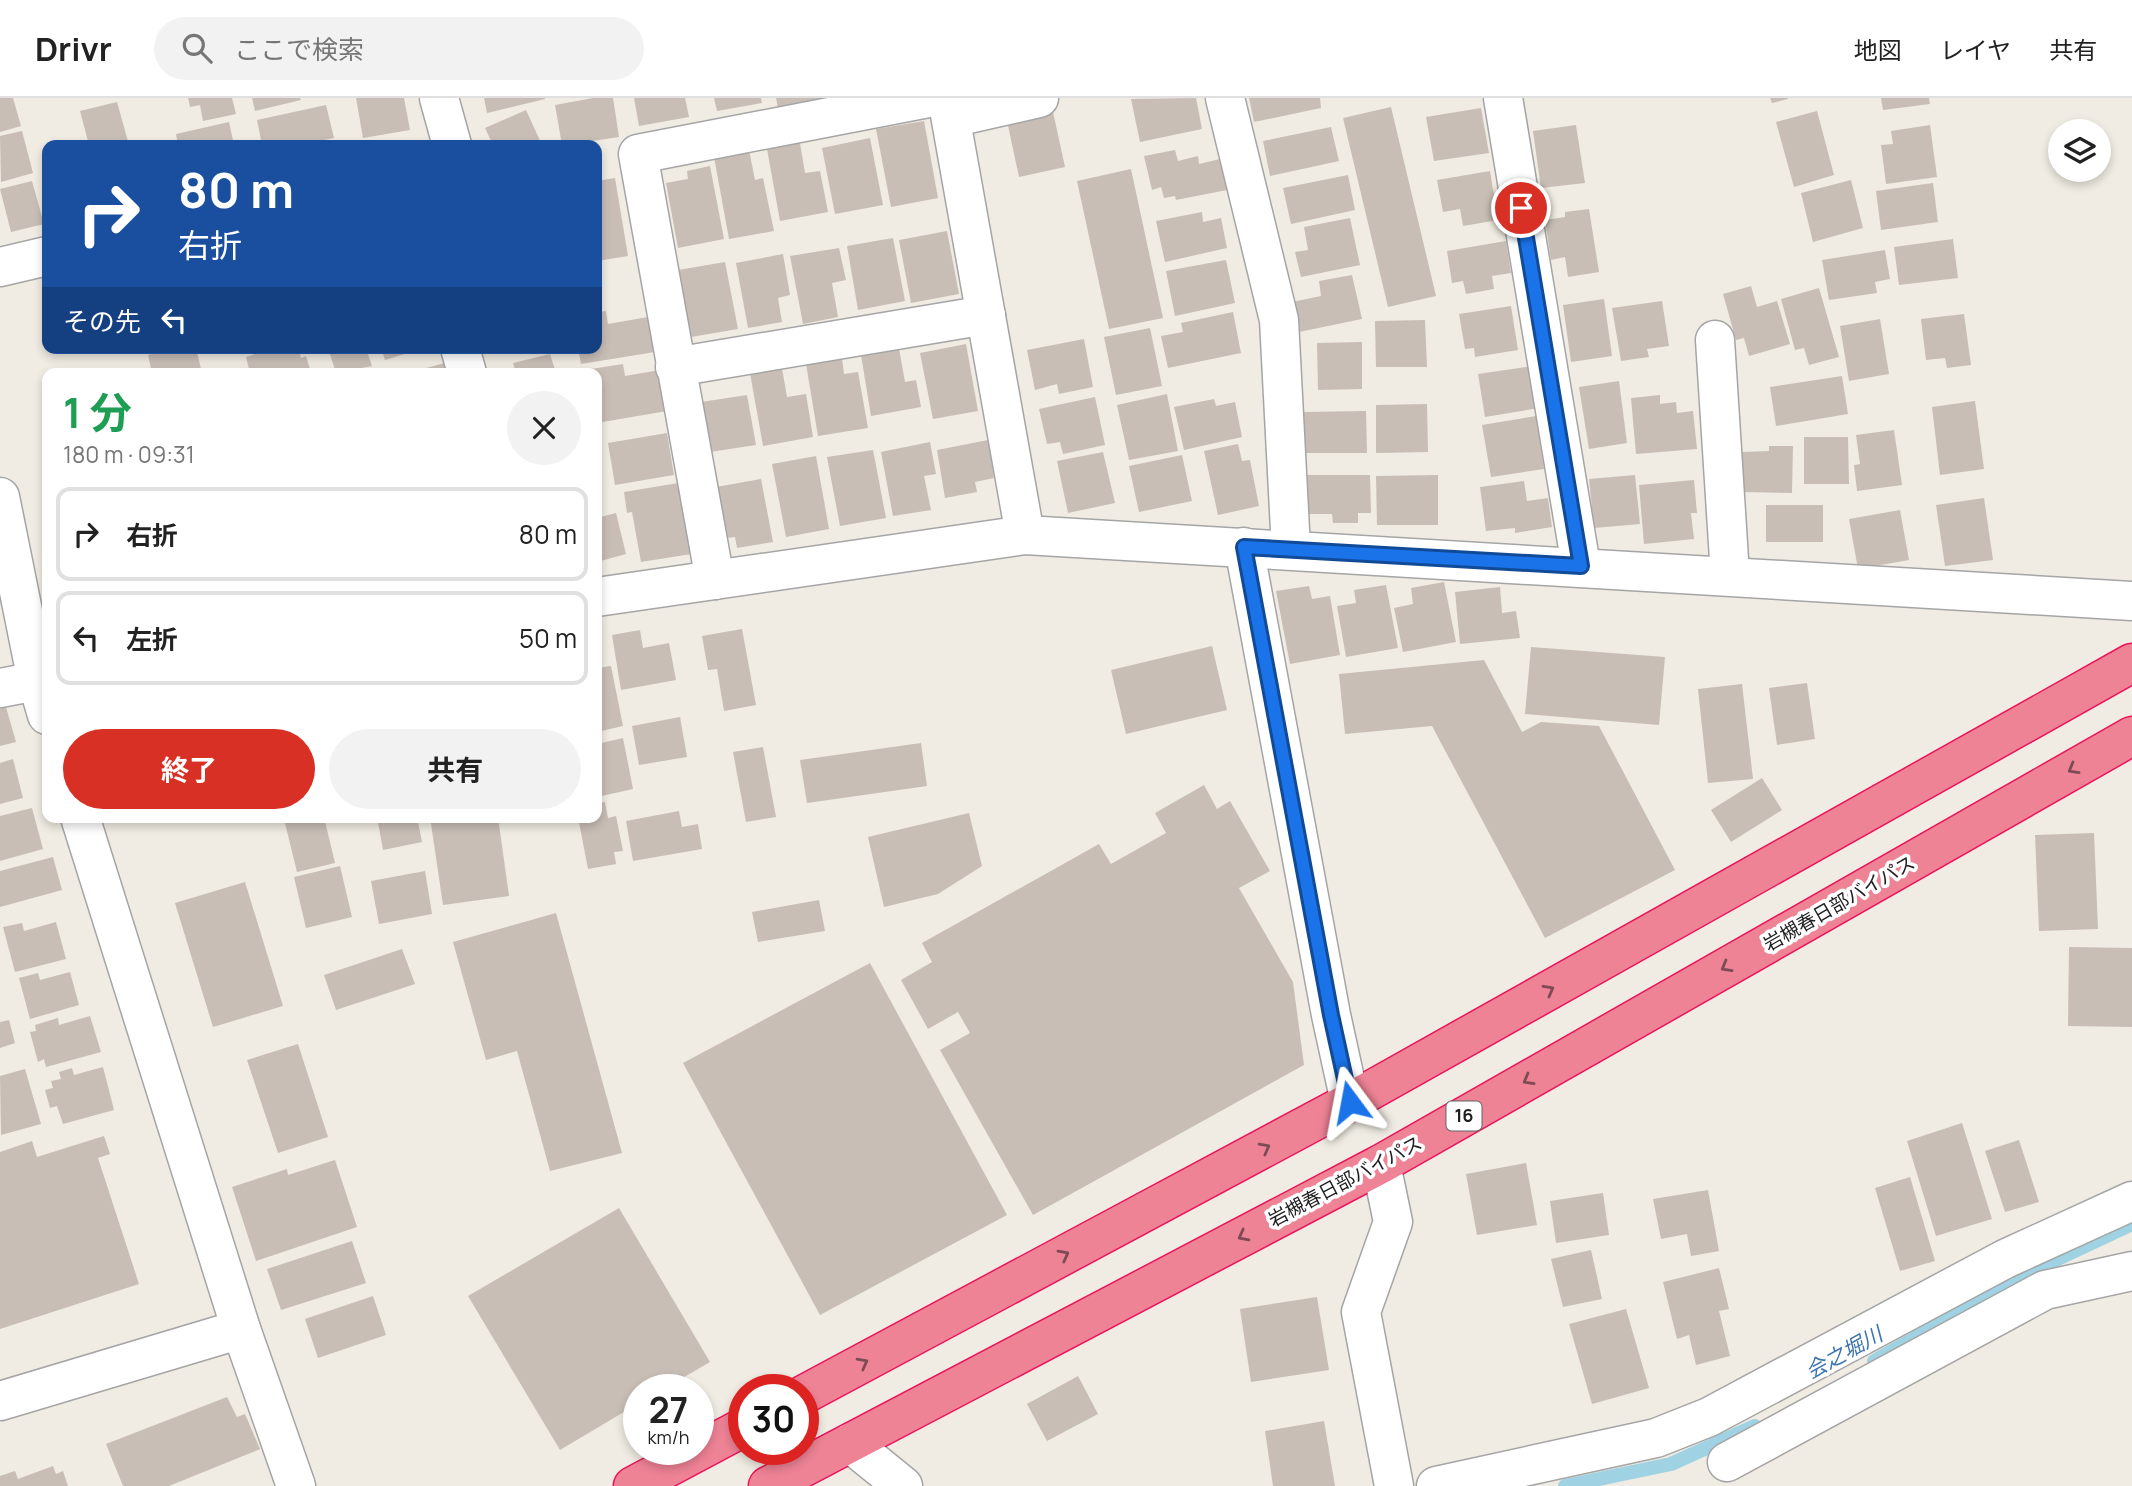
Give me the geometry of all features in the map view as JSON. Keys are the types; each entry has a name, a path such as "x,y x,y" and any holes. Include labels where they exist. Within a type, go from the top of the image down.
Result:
{"highway":[{"path":"819,1386 1350,1102 2132,663"},
{"name":"岩槻春日部バイパス","path":"768,1486 1381,1164 2132,736"},
{"path":"633,1486 728,1436"}],"street":[{"path":"439,98 451,140"},
{"path":"715,580 638,154 942,105 1039,98"},
{"path":"1225,98 1279,320 1291,549"},
{"path":"1503,98 1581,566"},
{"path":"942,105 986,315 1025,535"},
{"path":"0,267 42,257"},
{"path":"675,367 986,315"},
{"path":"1715,340 1730,575"},
{"path":"0,497 33,691"},
{"path":"602,596 1025,535 1581,566 2132,601"},
{"path":"1244,547 1331,1015 1350,1102"},
{"path":"82,823 241,1329 296,1486"},
{"path":"1381,1164 1393,1222 1361,1312 1394,1486"},
{"path":"1436,1486 1656,1438 1709,1417 2005,1259 2132,1201"},
{"path":"2064,1232 2079,1282"},
{"path":"1709,1417 1730,1474 2045,1290 2132,1271"},
{"path":"0,1401 241,1329"},
{"path":"850,1443 903,1486"}],"building":[{"path":"0,98 13,98 21,126 0,132"},
{"path":"188,98 232,98 236,114 203,121 200,105 190,107"},
{"path":"252,98 300,98 301,100 255,111"},
{"path":"356,98 404,98 410,130 363,138"},
{"path":"484,98 545,98 545,99 487,113"},
{"path":"593,98 613,98 619,137 561,140 555,105"},
{"path":"634,98 685,98 689,117 639,126"},
{"path":"714,98 761,98 762,103 717,111"},
{"path":"776,98 821,98 821,99 778,108"},
{"path":"1196,98 1202,129 1140,142 1131,99"},
{"path":"1249,98 1320,98 1321,108 1254,122"},
{"path":"1770,98 1788,98 1788,99 1772,103"},
{"path":"1881,98 1929,98 1930,104 1883,110"},
{"path":"117,102 128,140 88,140 80,111"},
{"path":"326,105 334,138 261,140 257,120"},
{"path":"1391,107 1436,296 1388,307 1343,118"},
{"path":"1481,108 1489,153 1434,161 1426,117"},
{"path":"526,110 540,140 491,140 485,128"},
{"path":"1817,111 1834,175 1794,187 1776,122"},
{"path":"1053,112 1065,167 1019,177 1007,121"},
{"path":"924,121 938,198 891,207 876,129"},
{"path":"229,122 233,140 177,140 176,134"},
{"path":"1576,125 1585,183 1541,188 1533,131"},
{"path":"1930,125 1937,177 1886,184 1881,145 1893,144 1891,131"},
{"path":"1331,127 1339,161 1270,176 1263,141"},
{"path":"22,131 33,173 1,182 0,136"},
{"path":"870,138 883,205 835,214 822,148"},
{"path":"800,143 805,173 820,171 828,212 780,221 767,149"},
{"path":"749,150 755,180 763,178 774,231 729,239 714,157"},
{"path":"1175,150 1178,161 1198,156 1199,164 1220,159 1227,190 1176,200 1175,196 1164,198 1161,187 1152,190 1144,156"},
{"path":"710,166 724,239 678,248 666,183 688,179 687,171"},
{"path":"1131,169 1163,318 1109,329 1077,181"},
{"path":"1490,171 1498,220 1463,226 1460,209 1443,212 1437,180"},
{"path":"1348,175 1355,210 1291,224 1283,188"},
{"path":"615,178 628,256 602,260 602,180"},
{"path":"1851,180 1863,228 1813,242 1801,193"},
{"path":"32,181 42,224 11,232 0,189"},
{"path":"1933,183 1938,222 1881,230 1876,191"},
{"path":"1589,209 1599,272 1568,277 1565,257 1551,260 1545,220 1565,217 1565,212"},
{"path":"1202,212 1203,222 1221,218 1227,248 1165,262 1156,221"},
{"path":"1350,218 1360,265 1301,277 1295,252 1308,250 1304,227"},
{"path":"947,231 959,294 911,303 899,240"},
{"path":"893,238 905,301 858,310 847,246"},
{"path":"1953,239 1958,278 1899,285 1894,247"},
{"path":"1506,241 1511,273 1492,276 1494,289 1466,294 1463,281 1452,283 1447,251"},
{"path":"839,248 846,280 832,283 838,317 803,324 790,256"},
{"path":"1885,250 1890,279 1875,282 1877,293 1829,300 1822,260"},
{"path":"783,254 790,295 778,298 782,322 748,328 736,263"},
{"path":"1226,260 1235,303 1175,316 1166,271"},
{"path":"725,262 738,329 691,337 678,270"},
{"path":"1352,275 1362,319 1299,332 1292,302 1321,296 1319,281"},
{"path":"1751,286 1757,307 1777,301 1790,344 1749,356 1744,338 1736,340 1723,294"},
{"path":"1819,288 1839,357 1809,365 1804,348 1795,350 1781,299"},
{"path":"1604,299 1612,356 1571,362 1563,305"},
{"path":"1662,301 1669,346 1647,349 1649,357 1621,361 1612,308"},
{"path":"1511,306 1518,350 1475,357 1474,348 1465,349 1459,314"},
{"path":"602,311 606,311 608,324 648,317 655,352 581,364 579,354 602,354"},
{"path":"1233,312 1241,353 1168,368 1161,336 1183,332 1181,323"},
{"path":"1964,314 1971,365 1947,368 1945,358 1926,360 1921,319"},
{"path":"1880,319 1889,374 1849,381 1840,326"},
{"path":"1425,320 1427,367 1376,367 1375,321"},
{"path":"1150,328 1162,386 1116,395 1104,337"},
{"path":"1084,339 1093,387 1059,394 1057,384 1035,390 1027,350"},
{"path":"1362,342 1362,389 1318,390 1317,343"},
{"path":"898,343 905,382 916,380 921,407 871,416 860,349"},
{"path":"966,344 978,411 933,419 920,353"},
{"path":"197,354 201,368 151,368 148,355"},
{"path":"255,354 300,354 301,358 306,356 310,368 249,368 246,357"},
{"path":"330,354 368,354 372,366 362,368 334,368"},
{"path":"383,354 405,354 385,360"},
{"path":"550,354 554,368 514,368 513,363"},
{"path":"842,358 844,374 858,372 868,428 818,436 806,364"},
{"path":"448,362 450,368 426,368"},
{"path":"623,364 625,376 660,370 667,411 602,422 602,368 597,368"},
{"path":"1532,366 1539,408 1485,417 1478,374"},
{"path":"782,368 787,397 806,394 813,437 763,446 750,373"},
{"path":"1842,376 1848,414 1776,426 1770,387"},
{"path":"1619,381 1627,443 1589,449 1579,387"},
{"path":"1167,394 1178,451 1129,460 1117,405"},
{"path":"747,395 756,445 710,452 701,402"},
{"path":"1660,395 1660,404 1676,402 1677,413 1693,411 1697,449 1636,454 1631,398"},
{"path":"1095,397 1105,445 1063,454 1060,442 1047,444 1039,409"},
{"path":"1214,399 1216,406 1235,402 1242,437 1184,450 1174,407"},
{"path":"1975,401 1984,469 1940,475 1932,407"},
{"path":"1427,404 1428,452 1376,453 1376,405"},
{"path":"1366,411 1367,453 1305,453 1304,412"},
{"path":"1536,416 1544,469 1491,477 1482,425"},
{"path":"1894,430 1902,485 1857,491 1854,465 1860,464 1856,435"},
{"path":"667,433 674,475 615,485 608,443"},
{"path":"1804,437 1848,437 1849,484 1804,484"},
{"path":"988,440 994,478 975,482 977,492 945,498 937,450"},
{"path":"930,442 936,474 924,476 931,510 893,516 881,452"},
{"path":"1238,444 1242,461 1250,460 1259,506 1218,515 1204,451"},
{"path":"1769,446 1793,446 1792,493 1742,492 1742,452 1769,451"},
{"path":"873,450 886,518 840,526 827,457"},
{"path":"1103,452 1115,503 1068,513 1057,461"},
{"path":"1182,455 1192,501 1139,512 1129,466"},
{"path":"816,456 829,529 786,537 772,464"},
{"path":"1307,475 1370,475 1371,513 1358,513 1358,523 1333,523 1332,514 1307,514"},
{"path":"1438,475 1438,525 1377,525 1376,476"},
{"path":"1635,475 1640,524 1594,528 1589,479"},
{"path":"761,479 773,542 737,548 735,537 726,538 716,487"},
{"path":"1694,480 1697,513 1691,513 1694,539 1644,544 1639,485"},
{"path":"1524,481 1527,501 1548,498 1552,527 1515,533 1515,528 1486,531 1480,487"},
{"path":"678,483 691,554 641,562 632,512 627,513 624,492"},
{"path":"1984,498 1993,560 1945,566 1936,505"},
{"path":"1766,505 1823,505 1823,542 1766,542"},
{"path":"1900,510 1909,560 1858,569 1849,519"},
{"path":"616,513 626,554 602,561 602,517"},
{"path":"1444,582 1456,642 1403,652 1394,608 1413,604 1411,588"},
{"path":"1386,585 1398,648 1346,657 1337,606 1356,603 1354,590"},
{"path":"1309,586 1312,599 1330,596 1340,655 1290,664 1276,591"},
{"path":"1500,587 1502,613 1516,611 1520,638 1460,644 1455,592"},
{"path":"742,629 756,705 724,711 717,669 708,670 702,636"},
{"path":"640,630 643,648 669,643 676,680 621,690 612,635"},
{"path":"1212,646 1227,710 1126,734 1111,670"},
{"path":"1531,647 1665,657 1659,725 1525,714"},
{"path":"1484,660 1522,732 1541,722 1599,726 1675,870 1545,938 1432,726 1345,734 1339,674"},
{"path":"611,666 623,726 602,731 602,667"},
{"path":"1807,683 1815,739 1777,745 1769,688"},
{"path":"1742,684 1753,779 1708,783 1698,689"},
{"path":"6,707 16,742 0,746 0,709"},
{"path":"680,717 687,757 639,765 632,726"},
{"path":"623,738 633,789 602,796 602,743"},
{"path":"921,743 927,786 807,803 800,760"},
{"path":"763,747 776,817 746,822 733,752"},
{"path":"13,759 23,798 0,804 0,763"},
{"path":"1762,778 1782,810 1731,842 1711,810"},
{"path":"1204,785 1217,809 1230,801 1270,871 1239,888 1293,982 1304,1065 1033,1215 940,1050 970,1033 958,1012 928,1029 901,980 932,962 922,943 1099,844 1111,864 1166,833 1155,813"},
{"path":"602,802 605,802 608,818 616,816 623,851 614,852 616,864 588,869 579,823 602,823"},
{"path":"32,808 43,849 0,861 0,816"},
{"path":"679,811 682,827 698,824 702,849 633,861 626,821"},
{"path":"969,813 982,866 938,894 884,907 868,837"},
{"path":"285,823 325,823 335,863 297,872"},
{"path":"378,823 418,823 422,842 383,850"},
{"path":"431,823 499,823 509,896 443,905"},
{"path":"2094,833 2098,929 2039,931 2035,835"},
{"path":"53,857 62,890 0,907 0,871"},
{"path":"340,866 352,917 306,928 294,877"},
{"path":"425,871 432,914 379,924 371,881"},
{"path":"245,882 283,1006 213,1027 175,903"},
{"path":"819,900 825,931 758,942 752,912"},
{"path":"556,913 622,1153 550,1171 517,1051 486,1060 453,942"},
{"path":"56,922 66,959 15,972 3,927 22,923 24,931"},
{"path":"2069,947 2132,948 2132,1027 2068,1026"},
{"path":"402,949 415,984 336,1010 324,975"},
{"path":"870,963 1007,1215 820,1315 683,1063"},
{"path":"70,972 79,1005 30,1019 19,978 38,973 40,980"},
{"path":"90,1016 101,1052 46,1067 44,1059 38,1062 30,1032 36,1031 35,1025 58,1018 59,1025"},
{"path":"9,1020 15,1043 0,1048 0,1022"},
{"path":"298,1044 328,1137 278,1153 247,1060"},
{"path":"103,1067 114,1110 63,1124 57,1106 50,1108 45,1090 53,1088 51,1081 61,1079 59,1072 72,1068 74,1075"},
{"path":"25,1069 41,1124 1,1135 0,1076"},
{"path":"1962,1123 1992,1219 1936,1236 1907,1141"},
{"path":"104,1136 110,1154 98,1158 139,1284 0,1329 0,1152 32,1141 37,1157"},
{"path":"2019,1140 2039,1202 2005,1212 1985,1151"},
{"path":"335,1160 357,1227 256,1261 232,1187 287,1169 288,1175"},
{"path":"1526,1163 1537,1225 1477,1235 1466,1174"},
{"path":"1910,1177 1935,1261 1900,1271 1875,1188"},
{"path":"1708,1190 1719,1251 1691,1256 1687,1234 1661,1239 1653,1199"},
{"path":"1603,1193 1609,1235 1556,1243 1550,1201"},
{"path":"619,1208 710,1362 689,1374 623,1374 623,1413 560,1450 468,1296"},
{"path":"352,1241 366,1283 281,1310 267,1269"},
{"path":"1591,1250 1602,1299 1563,1307 1551,1259"},
{"path":"1719,1268 1729,1309 1719,1311 1730,1356 1696,1365 1689,1335 1677,1339 1663,1282"},
{"path":"373,1296 386,1335 318,1358 305,1319"},
{"path":"1317,1297 1329,1370 1251,1382 1240,1309"},
{"path":"1626,1309 1649,1388 1592,1404 1569,1324"},
{"path":"1078,1376 1098,1414 1047,1441 1027,1404"},
{"path":"227,1397 237,1417 245,1414 260,1449 169,1486 123,1486 106,1444"},
{"path":"1324,1421 1335,1486 1273,1486 1265,1431"},
{"path":"53,1466 56,1474 63,1471 68,1486 0,1486 0,1476 15,1471 18,1479"}],"waterway":[{"name":"会之堀川","path":"1874,1361 2045,1265 2132,1224"},
{"name":"会之堀川","path":"1565,1486 1671,1464 1755,1426"}],"route":[{"path":"1350,1102 1331,1015 1244,547 1581,566 1521,208"}]}
